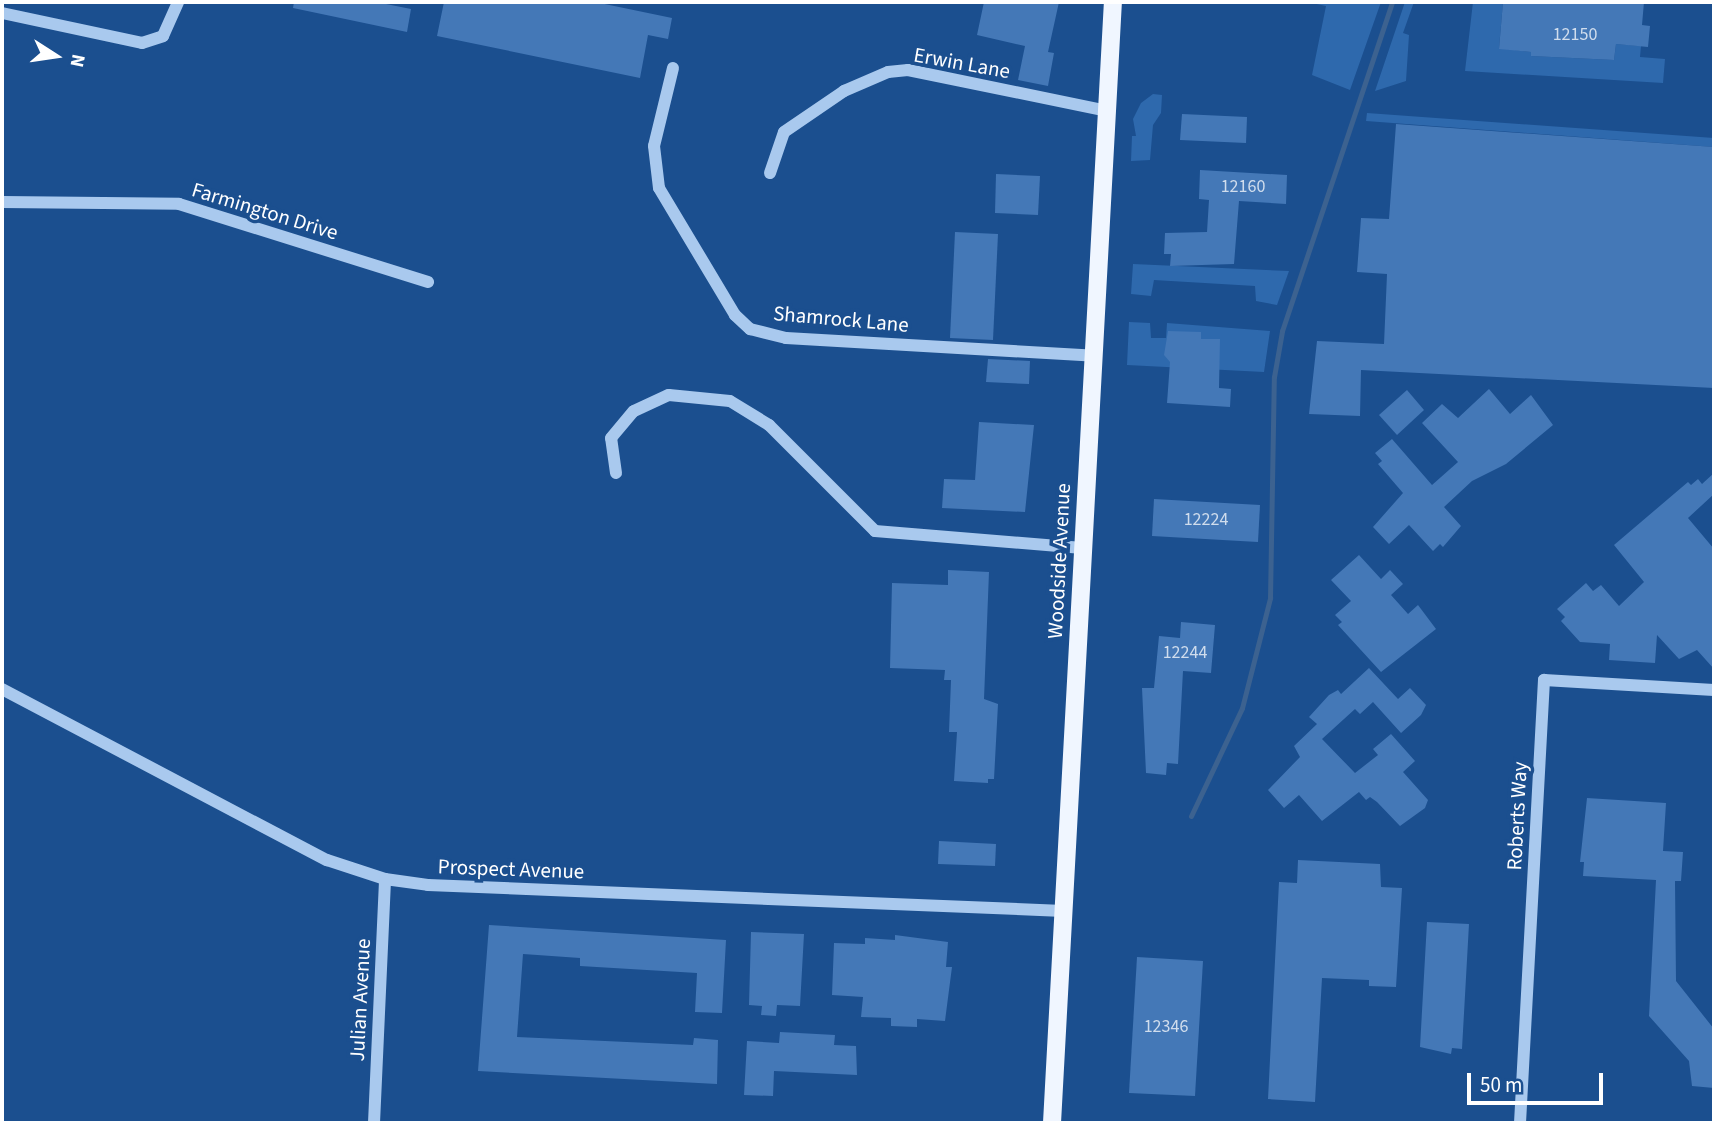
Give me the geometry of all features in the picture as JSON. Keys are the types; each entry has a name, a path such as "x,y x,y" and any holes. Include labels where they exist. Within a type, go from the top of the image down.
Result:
{"main road":[{"name":"Woodside Avenue","path":"1052,1123 1112,2"}],"street":[{"path":"2,13 142,43 163,36 178,2"},
{"name":"Shamrock Lane","path":"673,68 654,146 659,188 734,315 750,329 786,338 1094,356"},
{"name":"Erwin Lane","path":"770,173 784,132 844,91 888,72 908,70 1107,111"},
{"name":"Farmington Drive","path":"2,202 179,204 428,282"},
{"path":"616,474 611,438 634,411 669,395 730,401 769,425 875,531 1082,548"},
{"name":"Roberts Way","path":"1520,1123 1544,680 1714,690"},
{"name":"Prospect Avenue","path":"2,690 327,860 385,879 428,885 1063,911"},
{"name":"Julian Avenue","path":"374,1123 385,879"}],"shaded area":[{"path":"1307,2 1381,2 1350,90 1312,75 1326,6"},
{"path":"1405,2 1414,2 1403,33 1409,35 1406,81 1375,91"},
{"path":"1473,2 1503,2 1499,48 1531,52 1531,56 1614,60 1616,44 1641,46 1640,57 1665,59 1663,83 1465,71"},
{"path":"1153,94 1162,95 1161,113 1153,125 1150,160 1131,161 1132,136 1136,136 1133,119 1141,103"},
{"path":"1367,113 1714,138 1714,147 1366,121"},
{"path":"1133,264 1289,271 1277,305 1256,301 1255,286 1154,280 1151,296 1131,294"},
{"path":"1129,322 1150,323 1151,338 1166,338 1167,323 1270,331 1264,372 1127,365"}],"building":[{"path":"294,2 376,2 411,9 407,32 293,8"},
{"path":"444,2 595,2 672,18 668,39 648,35 640,78 437,36"},
{"path":"984,2 1059,2 1048,52 1054,53 1048,86 1018,80 1025,46 977,35"},
{"path":"1503,2 1644,2 1642,25 1650,26 1648,47 1616,44 1614,60 1531,56 1531,52 1499,49"},
{"path":"1182,114 1247,117 1246,143 1180,140"},
{"path":"1396,124 1714,147 1714,388 1361,370 1360,416 1309,414 1317,341 1384,344 1387,274 1357,272 1361,218 1389,219"},
{"path":"1200,170 1287,175 1286,204 1239,201 1234,264 1170,266 1171,254 1164,254 1165,233 1207,232 1209,200 1199,199"},
{"path":"996,174 1040,176 1038,215 995,213"},
{"path":"955,232 998,234 993,340 950,338"},
{"path":"1168,331 1201,332 1201,339 1220,339 1219,388 1231,389 1230,407 1167,403 1170,362 1164,355"},
{"path":"988,359 1030,361 1029,384 986,382"},
{"path":"1489,389 1510,414 1531,395 1553,425 1506,464 1472,481 1444,507 1461,526 1443,547 1440,544 1433,551 1409,525 1389,544 1373,527 1403,493 1378,464 1382,461 1375,453 1392,439 1432,485 1458,462 1422,423 1442,404 1458,418"},
{"path":"1407,390 1424,410 1397,435 1379,415"},
{"path":"979,422 1034,425 1025,512 942,508 944,479 975,480"},
{"path":"1714,473 1714,494 1688,518 1714,549 1714,669 1697,650 1679,659 1657,635 1655,663 1609,660 1610,644 1580,642 1561,621 1565,617 1557,609 1586,583 1593,591 1601,585 1619,606 1644,582 1614,545 1688,482 1691,485 1698,479 1702,484"},
{"path":"1154,499 1260,505 1258,542 1152,536"},
{"path":"1359,555 1381,579 1390,570 1403,584 1391,595 1408,614 1418,605 1436,629 1381,672 1338,625 1342,622 1335,615 1351,601 1331,580"},
{"path":"948,570 989,572 984,699 998,704 994,779 988,779 988,783 954,781 957,732 949,732 951,680 944,680 945,670 890,668 892,583 948,585"},
{"path":"1181,622 1215,625 1211,673 1183,671 1178,764 1167,763 1166,775 1146,773 1142,688 1154,688 1159,636 1180,638"},
{"path":"1369,668 1398,699 1410,688 1426,705 1421,715 1401,733 1373,702 1360,714 1355,709 1322,739 1355,773 1378,755 1373,749 1391,734 1415,761 1403,772 1428,800 1425,808 1400,826 1377,802 1370,797 1366,800 1359,792 1322,821 1299,795 1284,808 1268,790 1300,757 1294,746 1317,724 1309,717 1329,695 1338,690 1341,694"},
{"path":"1587,798 1666,803 1663,851 1683,852 1681,881 1675,881 1676,981 1714,1029 1714,1088 1692,1086 1689,1061 1649,1016 1656,880 1583,876 1584,862 1580,862"},
{"path":"939,841 996,844 995,866 938,864"},
{"path":"1298,860 1380,864 1381,887 1402,888 1396,987 1369,986 1369,980 1322,978 1315,1102 1268,1099 1279,882 1297,883"},
{"path":"1427,922 1469,924 1462,1049 1452,1048 1451,1054 1420,1047"},
{"path":"489,925 726,940 722,1013 695,1012 697,973 580,966 580,958 523,954 517,1037 693,1045 694,1038 718,1040 717,1084 478,1071"},
{"path":"751,932 804,934 800,1006 777,1005 776,1016 761,1015 762,1006 749,1005"},
{"path":"895,935 948,942 946,967 952,967 945,1021 917,1019 917,1027 891,1026 891,1018 861,1017 863,997 832,995 834,943 865,944 865,938 895,940"},
{"path":"1137,957 1203,961 1195,1096 1129,1093"},
{"path":"780,1032 835,1035 834,1045 856,1046 857,1075 774,1071 773,1096 744,1095 747,1041 779,1043"}],"waterway":[{"path":"1191,816 1242,708 1270,598 1274,377 1282,331 1392,2"}]}
